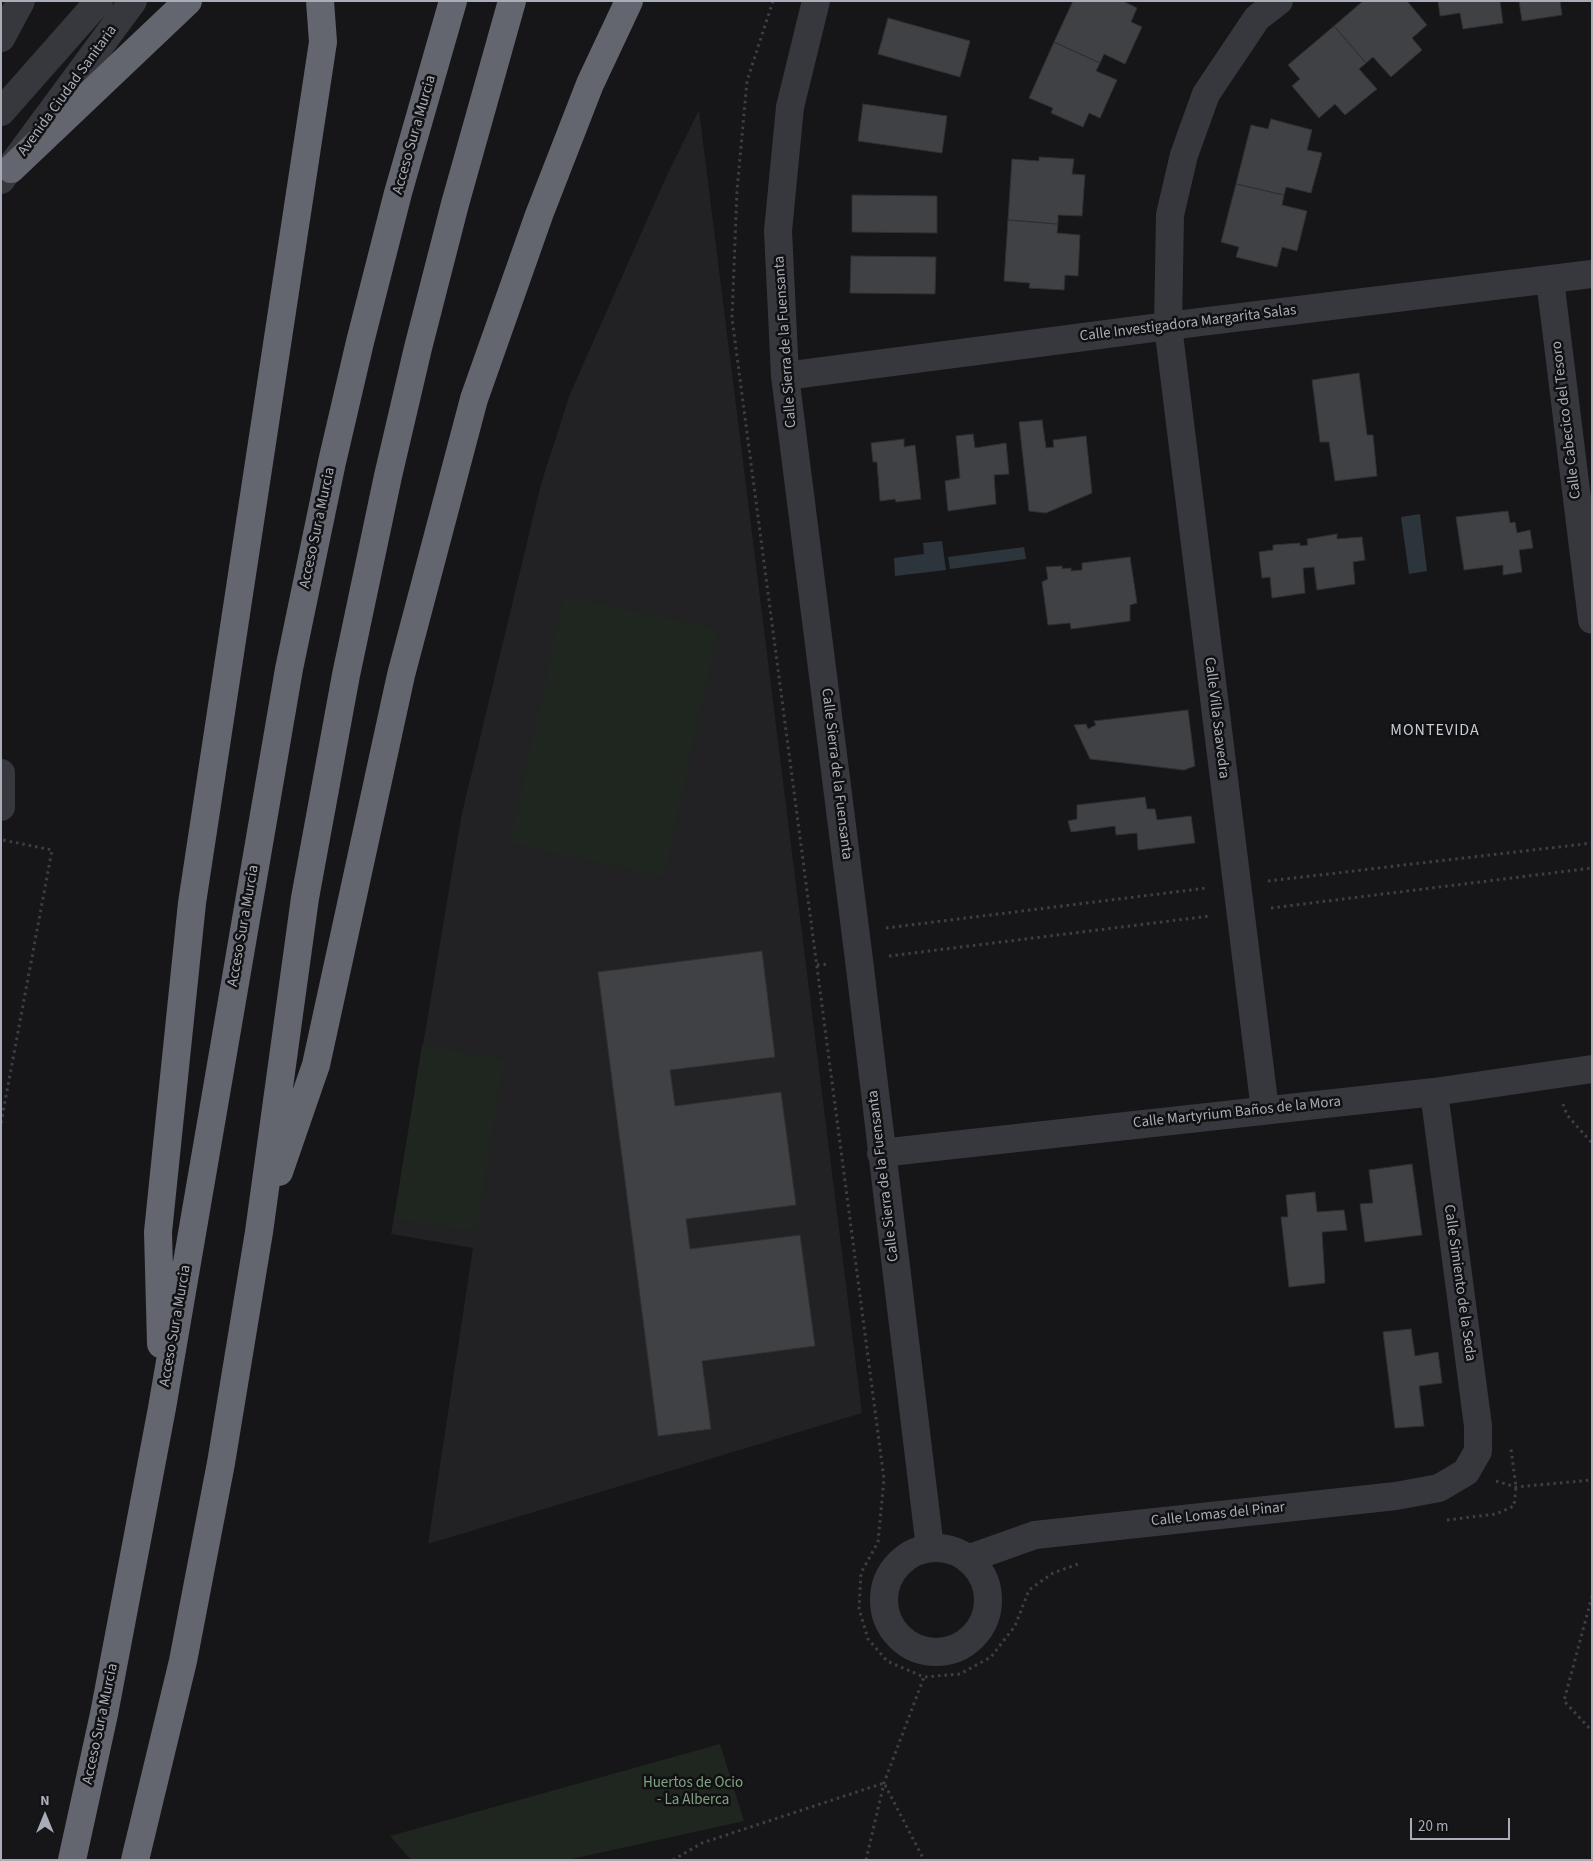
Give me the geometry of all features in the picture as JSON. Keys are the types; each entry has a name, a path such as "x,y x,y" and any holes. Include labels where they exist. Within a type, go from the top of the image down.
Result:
{"highway":[{"path":"6,175 188,1"},
{"path":"302,1 324,42"},
{"path":"162,1408 158,1232 192,903 324,42 320,1"},
{"name":"Acceso Sur a Murcia","path":"72,1860 104,1714 162,1408 293,650 332,462 360,342 398,193 453,1"},
{"path":"135,1860 183,1661 221,1463 259,1232 305,898 346,675 388,476 418,348 455,204 512,1"},
{"path":"259,1232 316,1065 401,675 474,399 539,215 590,84 630,1"}],"street":[{"path":"1,38 21,1"},
{"name":"Avenida Ciudad Sanitaria","path":"1,112 99,1"},
{"name":"Avenida Ciudad Sanitaria","path":"6,175 134,1"},
{"name":"Calle Sierra de la Fuensanta","path":"816,1 790,106 778,231 785,376 859,960 930,1548"},
{"name":"Calle Villa Saavedra","path":"1265,1110 1168,326 1170,215 1184,155 1206,94 1257,18 1279,1"},
{"name":"Calle Investigadora Margarita Salas","path":"785,376 1168,326 1592,274"},
{"name":"Calle Cabecico del Tesoro","path":"1550,280 1592,620"},
{"path":"1,773 1,807"},
{"name":"Calle Martyrium Baños de la Mora","path":"881,1153 1434,1092 1592,1069"},
{"name":"Calle Simiento de la Seda","path":"1434,1092 1478,1426 1478,1451 1466,1472"},
{"name":"Calle Lomas del Pinar","path":"970,1558 1035,1535 1396,1496 1439,1488 1466,1472"},
{"path":"930,1548 951,1549 970,1558 983,1574 989,1594 988,1615 978,1633 962,1646 943,1653 922,1651 904,1642 890,1626 883,1607 885,1586 894,1568 910,1554 930,1548"}],"path":[{"path":"773,1 747,81 737,192 732,318 884,1479 878,1542 861,1573 859,1609 868,1639 887,1661 924,1678 960,1674 991,1657 1015,1626 1029,1590 1053,1573 1077,1564 1087,1563"},
{"path":"1,839 52,850 1,1123"},
{"path":"817,965 1592,868"},
{"path":"1569,1099 1562,1100 1567,1115 1592,1143"},
{"path":"1438,1521 1496,1514 1514,1506 1516,1487 1511,1448"},
{"path":"1466,1472 1516,1487 1592,1480"},
{"path":"1592,1596 1564,1701 1592,1731"},
{"path":"866,1860 884,1783 924,1678"},
{"path":"673,1860 702,1843 884,1783"},
{"path":"884,1783 924,1860"}],"shaded area":[{"path":"699,110 862,1413 428,1544 473,1248 391,1234 462,813 541,484 570,394 667,175"},
{"path":"1420,514 1427,571 1409,574 1401,517"},
{"path":"942,541 946,570 895,576 894,558 924,554 923,543"},
{"path":"1024,547 1026,559 950,569 948,557"}],"green space":[{"path":"564,596 718,629 664,877 510,843"},
{"path":"422,1045 504,1059 476,1232 394,1219"},
{"name":"Huertos de Ocio - La Alberca","path":"720,1744 744,1821 567,1860 411,1860 390,1836"}],"building":[{"path":"1073,1 1123,1 1137,8 1131,22 1142,27 1125,64 1104,54 1100,63 1054,42"},
{"path":"1363,1 1407,1 1427,25 1412,38 1422,50 1391,77 1373,57 1366,63 1334,26"},
{"path":"1438,1 1500,1 1503,23 1463,29 1460,13 1440,16"},
{"path":"1519,1 1560,1 1562,15 1522,21"},
{"path":"888,18 970,41 960,77 878,54"},
{"path":"1334,26 1366,63 1359,69 1377,89 1345,115 1335,104 1319,118 1292,86 1300,79 1288,65"},
{"path":"1054,42 1100,63 1096,71 1117,80 1100,118 1089,113 1083,127 1051,113 1053,108 1029,98"},
{"path":"863,104 947,116 942,153 858,141"},
{"path":"1271,119 1312,130 1307,150 1322,153 1311,193 1286,187 1284,195 1236,184 1251,125 1268,129"},
{"path":"1039,157 1074,159 1072,174 1085,175 1082,216 1058,215 1058,224 1008,220 1012,159 1039,161"},
{"path":"1236,184 1284,195 1282,205 1307,211 1297,251 1282,247 1277,267 1236,257 1239,247 1221,242"},
{"path":"852,195 937,196 937,233 852,232"},
{"path":"1008,220 1058,224 1057,233 1080,235 1078,276 1065,275 1064,290 1029,288 1030,283 1004,281"},
{"path":"851,256 936,257 935,294 850,293"},
{"path":"1359,373 1367,435 1373,435 1377,476 1335,481 1329,442 1320,442 1312,380"},
{"path":"1042,420 1046,448 1054,447 1053,440 1086,436 1092,493 1046,513 1029,511 1019,422"},
{"path":"973,434 975,448 1006,443 1009,474 994,475 996,504 948,511 945,481 960,478 956,436"},
{"path":"904,439 904,447 915,445 921,499 896,502 895,499 880,501 877,462 873,462 871,443"},
{"path":"1508,511 1510,523 1515,522 1517,533 1530,530 1533,548 1519,550 1522,572 1503,575 1503,565 1464,570 1456,517"},
{"path":"1337,534 1337,539 1362,537 1365,560 1353,562 1355,584 1317,590 1314,567 1303,568 1305,593 1272,598 1270,577 1262,578 1259,552 1273,550 1273,545 1300,543 1300,546 1308,545 1307,539"},
{"path":"1130,557 1137,603 1130,605 1130,621 1071,629 1070,623 1048,625 1042,582 1048,579 1046,567 1062,566 1062,569 1071,568 1071,571 1082,570 1082,563"},
{"path":"1188,710 1195,766 1184,770 1090,759 1074,725 1086,724 1088,729 1096,725 1094,721"},
{"path":"1145,797 1147,809 1155,809 1157,820 1191,816 1195,843 1138,850 1137,833 1116,835 1115,826 1071,832 1068,821 1077,819 1077,805"},
{"path":"762,951 775,1057 670,1070 675,1106 781,1092 796,1205 686,1219 690,1249 800,1235 815,1346 702,1361 711,1429 658,1436 598,972"},
{"path":"1412,1164 1422,1235 1365,1242 1360,1204 1373,1203 1369,1170"},
{"path":"1315,1192 1317,1212 1344,1210 1347,1230 1322,1232 1325,1283 1289,1287 1281,1217 1288,1217 1286,1195"},
{"path":"1411,1329 1415,1356 1438,1352 1442,1383 1419,1386 1424,1426 1395,1428 1383,1332"}],"district":[{"name":"MONTEVIDA","path":"1435,731"}]}
